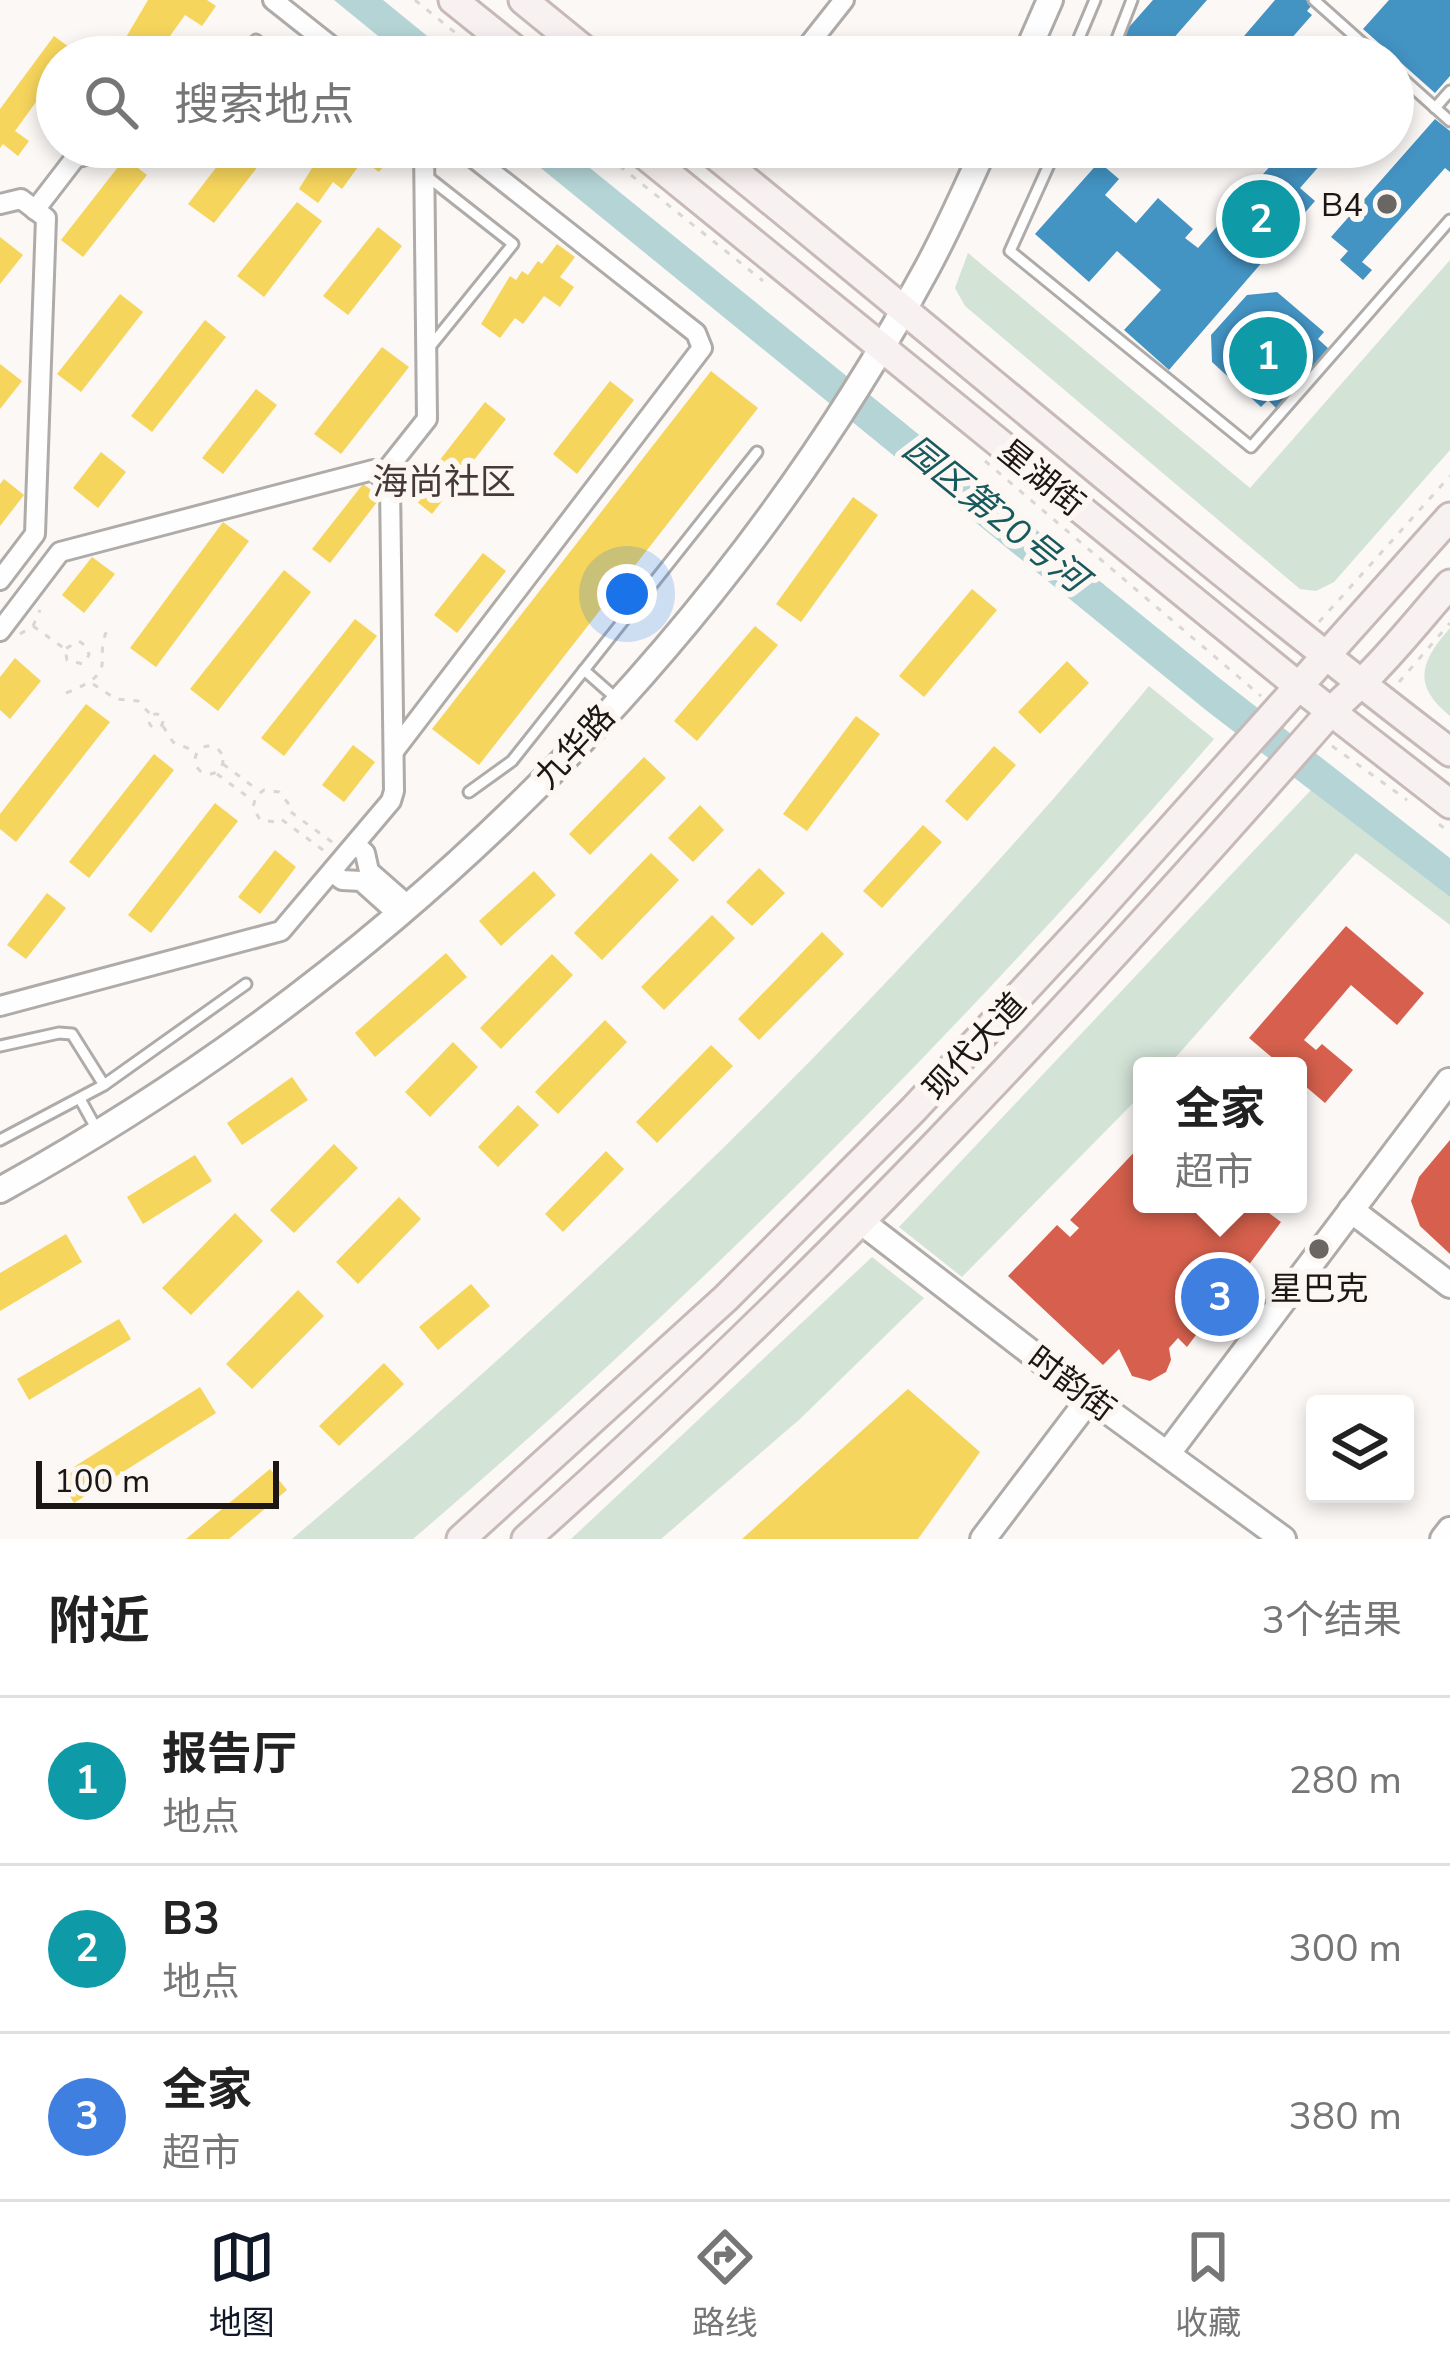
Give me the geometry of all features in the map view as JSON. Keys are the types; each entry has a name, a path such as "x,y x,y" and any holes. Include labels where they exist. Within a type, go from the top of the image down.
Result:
{"main road":[{"path":"453,0 498,36"},
{"path":"523,0 567,36"},
{"name":"星湖街","path":"661,168 1287,677 1317,728 1442,812"},
{"name":"星湖街","path":"731,168 1315,648 1450,752"},
{"name":"现代大道","path":"461,1539 605,1412 835,1190 1039,976 1243,747 1287,677 1450,517"},
{"name":"现代大道","path":"526,1539 683,1397 863,1223 1173,894 1450,584"}],"street":[{"path":"273,0 318,36"},
{"path":"816,36 844,0"},
{"path":"1034,36 1050,0"},
{"path":"35,210 68,168"},
{"path":"381,476 427,419 424,168"},
{"path":"394,751 702,348 696,333 487,168"},
{"name":"九华路","path":"0,1190 98,1133 254,1029 405,911 539,784 618,700 740,554 858,383 930,263 975,168"},
{"path":"0,204 22,199 46,218 35,534 0,580"},
{"path":"0,631 60,552 373,470 390,484 393,796 280,931 0,1006"},
{"path":"35,534 60,552"},
{"path":"356,844 365,853 369,871 405,911"},
{"path":"333,873 342,880 361,881 405,911"},
{"path":"1168,1453 1449,1081"},
{"path":"1352,1210 1450,1285"},
{"name":"时韵街","path":"863,1223 1283,1539"},
{"path":"983,1539 1090,1398"},
{"path":"1443,1539 1450,1530"}],"lane":[{"path":"1078,36 1095,0"},
{"path":"1118,36 1132,0"},
{"path":"1314,0 1354,36"},
{"path":"1414,89 1450,121"},
{"path":"1435,108 1450,91"},
{"path":"1048,168 1010,251 1251,447 1450,220"},
{"path":"424,173 513,244 426,352"},
{"path":"469,792 512,760 757,452"},
{"path":"584,670 618,700"},
{"path":"0,1140 104,1085 246,985"},
{"path":"0,1046 72,1034 104,1085"},
{"path":"80,1099 98,1133"}],"path":[{"path":"415,0 459,36"},
{"path":"622,168 765,283"},
{"path":"973,451 1269,705 1287,677"},
{"path":"1315,648 1450,476"},
{"path":"66,693 93,680 105,660 104,636 110,625"},
{"path":"33,626 65,649 70,663 83,664"},
{"path":"65,649 74,641 85,644 89,655 83,664"},
{"path":"83,664 93,680 116,699 138,701 151,716 161,716 173,742 197,752"},
{"path":"151,716 152,728 162,725"},
{"path":"1317,728 1417,807"},
{"path":"254,801 216,773 198,769 197,752 206,746 216,748 223,764 260,792 279,792 288,810 332,842"},
{"path":"216,773 223,764"},
{"path":"260,792 253,807 260,820 275,823 281,819 325,851"},
{"path":"1442,812 1450,833"}],"green space":[{"path":"968,253 1250,488 1450,260 1450,450 1334,582 1316,591 1300,589 965,306 955,288"},
{"path":"1450,628 1450,716 1430,694 1424,673"},
{"path":"1149,686 1214,739 1025,950 828,1154 625,1350 413,1539 292,1539 519,1341 740,1132 951,913"},
{"path":"1311,790 1450,897 1450,925 1356,853 1176,1057 1133,1057 1133,1103 962,1277 899,1227"},
{"path":"872,1257 924,1298 800,1419 661,1539 571,1539"}],"water":[{"path":"334,0 383,0 427,36 378,36"},
{"name":"园区第20号河","path":"541,168 590,168 1218,677 1450,858 1450,897 1207,711"}],"building: 住宅":[{"path":"148,0 207,0 216,6 202,26 185,15 170,36 127,36"},
{"path":"36,60 36,102 15,131 29,141 18,156 3,144 0,148 0,109"},
{"path":"117,168 138,168 147,175 83,257 61,240"},
{"path":"216,168 257,168 214,223 188,204"},
{"path":"312,168 357,168 342,189 333,182 318,203 299,189"},
{"path":"297,202 322,221 264,297 237,276"},
{"path":"378,227 402,246 348,315 323,296"},
{"path":"0,237 23,255 0,284"},
{"path":"557,244 575,257 560,277 574,287 560,307 544,296 523,324 515,318 500,338 481,324 510,276 516,280 522,271 528,275"},
{"path":"120,294 143,312 81,392 57,374"},
{"path":"205,320 226,337 152,432 131,416"},
{"path":"382,347 409,367 341,454 314,434"},
{"path":"0,364 22,381 0,409"},
{"path":"711,371 758,408 479,765 432,729"},
{"path":"610,381 634,400 577,474 553,454"},
{"path":"256,389 277,405 223,474 202,458"},
{"path":"485,402 506,419 432,514 411,497"},
{"path":"101,452 126,472 98,508 73,488"},
{"path":"4,479 24,495 0,526 0,484"},
{"path":"363,484 381,497 330,563 312,549"},
{"path":"853,497 878,515 801,622 776,604"},
{"path":"223,522 249,541 156,667 130,648"},
{"path":"483,553 506,571 457,633 434,615"},
{"path":"92,557 115,574 84,613 62,595"},
{"path":"284,570 311,592 218,711 190,689"},
{"path":"972,589 997,610 924,697 899,676"},
{"path":"355,619 377,636 284,756 261,738"},
{"path":"755,626 778,645 697,741 674,721"},
{"path":"15,658 41,681 10,719 0,710 0,677"},
{"path":"1067,661 1089,683 1040,734 1018,712"},
{"path":"86,704 110,722 16,842 0,829 0,814"},
{"path":"856,716 880,734 807,831 783,814"},
{"path":"353,745 375,762 344,802 322,785"},
{"path":"994,746 1016,765 967,821 945,801"},
{"path":"154,754 174,770 89,878 69,862"},
{"path":"644,757 666,778 590,855 569,834"},
{"path":"215,803 238,821 151,933 128,915"},
{"path":"700,805 724,830 693,862 668,838"},
{"path":"923,825 942,842 882,908 863,891"},
{"path":"275,850 296,867 260,914 238,897"},
{"path":"651,853 679,880 602,960 574,933"},
{"path":"759,868 785,893 752,926 726,902"},
{"path":"534,871 556,895 501,946 479,921"},
{"path":"47,893 66,908 26,959 7,945"},
{"path":"712,915 735,938 664,1010 641,987"},
{"path":"822,932 844,954 759,1040 738,1019"},
{"path":"446,953 467,977 375,1057 355,1033"},
{"path":"552,954 573,975 501,1049 480,1028"},
{"path":"605,1020 627,1042 558,1114 535,1092"},
{"path":"453,1042 478,1067 430,1117 405,1092"},
{"path":"711,1045 733,1066 657,1143 636,1122"},
{"path":"292,1077 308,1100 242,1145 227,1123"},
{"path":"518,1105 539,1125 498,1167 478,1147"},
{"path":"334,1144 358,1168 294,1233 270,1210"},
{"path":"606,1151 624,1169 563,1232 545,1214"},
{"path":"195,1155 212,1181 143,1224 127,1197"},
{"path":"399,1197 421,1219 358,1284 336,1262"},
{"path":"235,1213 263,1241 191,1315 162,1288"},
{"path":"66,1234 82,1262 0,1311 0,1273"},
{"path":"471,1284 490,1306 438,1350 419,1327"},
{"path":"298,1290 324,1316 252,1389 226,1364"},
{"path":"119,1319 131,1339 29,1400 17,1379"},
{"path":"384,1363 404,1384 339,1446 319,1426"},
{"path":"200,1387 216,1413 74,1503 58,1477"},
{"path":"908,1389 980,1452 918,1539 742,1539"},
{"path":"270,1469 287,1490 229,1539 186,1539"}],"building: 商业":[{"path":"1346,926 1424,993 1397,1025 1351,985 1304,1040 1316,1050 1322,1044 1353,1070 1325,1103 1307,1088 1307,1057 1271,1057 1249,1038"},
{"path":"1450,1140 1450,1254 1420,1226 1411,1201 1419,1177"},
{"path":"1133,1154 1133,1213 1269,1213 1281,1222 1187,1347 1178,1338 1169,1348 1166,1372 1150,1381 1132,1376 1119,1349 1103,1365 1008,1276 1057,1225 1070,1237 1079,1228 1070,1220"}],"building: 学校":[{"path":"1153,0 1207,0 1175,36 1122,35"},
{"path":"1275,0 1306,0 1312,5 1307,11 1312,15 1294,36 1244,36"},
{"path":"1389,0 1450,0 1450,76 1435,93 1414,74 1414,36 1371,36 1363,29"},
{"name":"B4","path":"1435,119 1450,131 1450,172 1445,168 1362,262 1372,270 1363,280 1340,260 1348,251 1331,237 1392,168 1414,168 1414,143"},
{"path":"1094,168 1106,168 1119,179 1105,195 1136,223 1158,198 1193,229 1185,238 1198,248 1268,168 1318,168 1300,188 1315,201 1169,370 1124,330 1161,290 1117,251 1089,282 1035,234"},
{"path":"1277,292 1324,332 1318,339 1329,349 1276,408 1268,400 1261,407 1212,362 1211,335 1247,295"}],"place":[{"name":"B4","path":"1387,204"},
{"name":"B3","path":"1261,219"},
{"name":"报告厅","path":"1268,356"},
{"name":"星巴克","path":"1319,1249"},
{"name":"全家","path":"1220,1297"}],"district":[{"name":"海尚社区","path":"444,481"}]}
